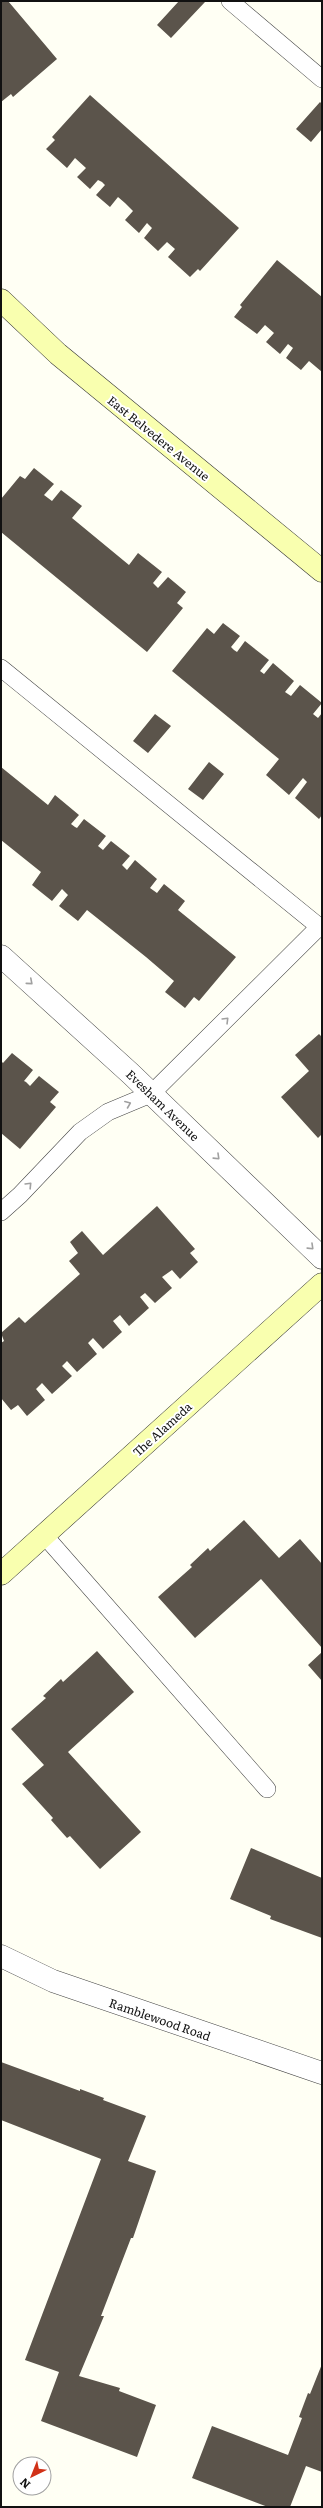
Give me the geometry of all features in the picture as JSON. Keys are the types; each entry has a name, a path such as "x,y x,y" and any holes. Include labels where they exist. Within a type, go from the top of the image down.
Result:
{"main road":[{"name":"East Belvedere Avenue","path":"1,300 58,354 322,571"},
{"name":"The Alameda","path":"1,1574 322,1284"}],"street":[{"name":"Evesham Avenue","path":"1,956 151,1094 322,1258"},
{"name":"Ramblewood Road","path":"1,1956 53,1981 322,2073"}],"lane":[{"path":"230,1 322,79"},
{"path":"1,668 320,928 151,1094 108,1112 80,1132 1,1212"},
{"path":"44,1535 267,1789"}],"building":[{"path":"1,1 8,1 57,59 13,97 11,94 1,102"},
{"path":"179,1 205,2 171,38 157,25"},
{"path":"90,95 239,228 200,271 198,269 190,277 168,257 175,249 167,242 158,251 144,238 152,228 147,223 139,233 125,220 133,211 125,203 118,197 110,207 96,195 105,185 102,182 98,180 90,189 77,177 86,168 75,158 67,168 46,149 55,140 52,137"},
{"path":"320,102 322,104 322,129 311,142 296,129"},
{"path":"277,260 322,297 322,372 309,361 301,370 286,358 293,348 288,344 280,354 266,342 274,333 265,325 257,334 234,317 242,307 240,305"},
{"path":"34,468 54,484 44,495 52,501 61,490 82,506 72,518 129,565 138,553 162,572 153,583 158,588 168,577 186,592 177,603 183,608 147,652 1,532 1,499 20,476 25,479"},
{"path":"223,623 240,636 231,647 234,650 237,652 245,641 269,660 260,671 264,674 273,663 294,681 285,692 291,696 300,685 322,703 313,714 318,718 322,713 322,815 319,819 295,798 307,782 303,778 289,795 266,775 279,759 172,671 207,628 214,634"},
{"path":"155,714 171,726 148,753 133,741"},
{"path":"209,762 224,774 203,800 188,789"},
{"path":"1,767 48,805 55,795 79,815 71,824 75,827 77,828 84,819 106,836 98,846 103,850 111,841 130,856 122,865 127,870 135,860 157,879 150,888 157,893 164,884 185,901 178,910 236,957 199,1001 194,997 185,1008 165,992 174,981 146,957 87,910 78,921 59,906 68,895 62,889 52,901 32,885 41,872 1,840"},
{"path":"319,1034 322,1037 322,1134 318,1138 281,1097 309,1071 295,1055"},
{"path":"12,1053 33,1070 24,1081 30,1086 39,1076 59,1092 50,1102 56,1107 20,1149 1,1133 1,1061 3,1063"},
{"path":"157,1206 195,1249 190,1253 198,1262 180,1279 172,1270 162,1277 172,1288 155,1303 145,1293 140,1297 149,1308 129,1326 120,1315 113,1321 122,1332 103,1349 93,1338 88,1343 97,1354 77,1372 67,1361 62,1366 72,1376 52,1394 42,1383 36,1389 45,1400 27,1416 18,1405 11,1410 1,1398 1,1343 4,1341 1,1333 19,1317 25,1323 80,1274 69,1261 78,1253 70,1242 82,1231 103,1255"},
{"path":"244,1520 279,1558 300,1539 322,1564 322,1648 261,1579 195,1638 158,1597 192,1567 190,1565 208,1548 210,1551"},
{"path":"97,1651 134,1692 68,1752 141,1832 100,1869 70,1836 67,1838 51,1820 53,1818 22,1784 44,1765 11,1729 46,1698 43,1696 61,1679 63,1682"},
{"path":"322,1652 322,1681 308,1665"},
{"path":"251,1848 322,1878 322,1938 270,1919 271,1916 230,1899"},
{"path":"1,2062 80,2091 80,2089 104,2098 103,2100 146,2116 128,2161 156,2171 133,2238 131,2238 101,2316 104,2316 79,2376 120,2388 119,2391 156,2405 137,2457 41,2421 59,2372 25,2360 101,2159 1,2120"},
{"path":"322,2364 322,2472 306,2466 290,2507 268,2507 192,2478 212,2426 288,2455 302,2418 299,2417 308,2393 310,2394"}]}
